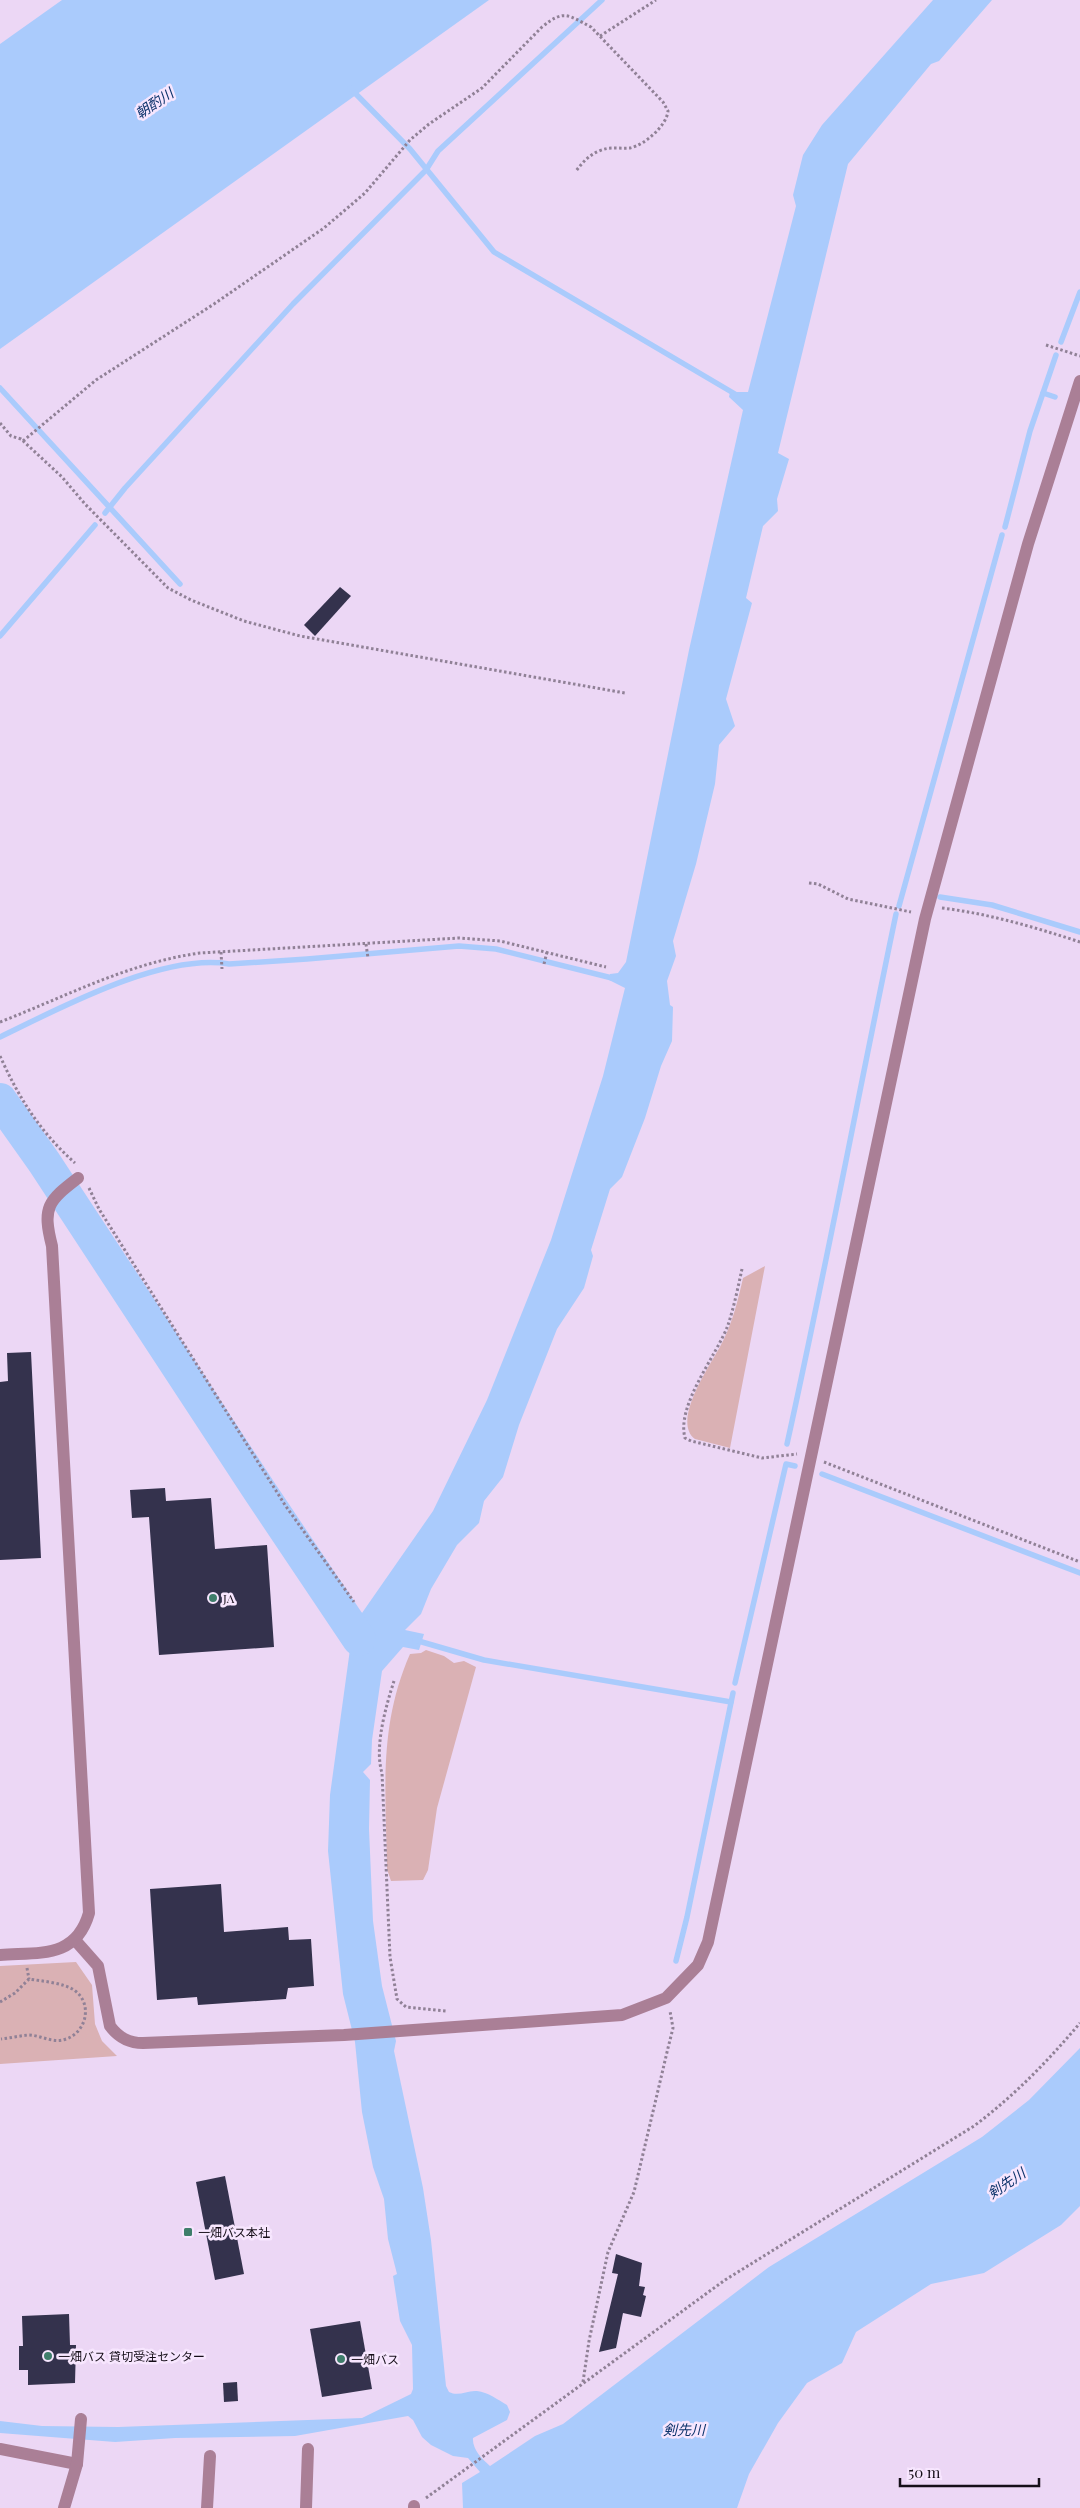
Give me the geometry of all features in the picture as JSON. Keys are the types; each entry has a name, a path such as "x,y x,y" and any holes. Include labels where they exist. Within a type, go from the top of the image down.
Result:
{"street":[{"path":"76,1940 98,1966 110,2026 115,2033 126,2041 143,2043 344,2035 622,2015 666,1998 698,1965 708,1942 929,906 1028,544 1080,381"},
{"path":"0,1955 58,1950 76,1940 86,1923 90,1903 52,1246 48,1228 50,1208 54,1197 78,1178"},
{"path":"64,2508 77,2464 81,2419"},
{"path":"0,2449 77,2464"},
{"path":"306,2508 308,2449"},
{"path":"207,2508 210,2456"}],"path":[{"path":"600,36 656,0"},
{"path":"22,441 96,380 214,304 324,228 365,193 410,140 429,124 482,88 551,20 564,14 588,25 600,36 663,102 668,114 661,126 637,146 601,150 584,160 576,171"},
{"path":"1046,345 1080,356"},
{"path":"0,423 11,436 22,441 62,477 85,504 168,588 191,600 244,621 300,636 625,693"},
{"path":"809,883 818,884 848,899 905,911"},
{"path":"929,906 974,912 1026,925 1080,942"},
{"path":"0,1022 112,974 172,957 221,952 460,938 500,941 606,967"},
{"path":"366,945 368,958"},
{"path":"221,952 222,969"},
{"path":"544,964 547,954"},
{"path":"0,1056 15,1090 35,1121 52,1143 75,1163 78,1178 86,1182 99,1209 285,1505 354,1602"},
{"path":"742,1269 728,1324 719,1344 697,1381 683,1429 685,1438 762,1458 793,1453 811,1456 1080,1562"},
{"path":"394,1680 385,1712 379,1764 382,1773 390,1957 397,1999 406,2007 452,2012"},
{"path":"0,2002 15,1993 29,1980 73,1989 83,2000 85,2009 83,2025 78,2032 66,2040 51,2040 28,2035 0,2038"},
{"path":"583,2383 589,2341 608,2252 634,2192 673,2028 666,1998"},
{"path":"414,2507 444,2487 725,2280 974,2126 996,2109 1051,2058 1080,2023"}],"shaded area":[{"path":"765,1266 730,1448 695,1439 689,1430 687,1419 690,1405 703,1376 727,1333 743,1278"},
{"path":"426,1650 444,1656 454,1663 464,1661 476,1667 437,1808 428,1870 423,1880 391,1881 387,1869 385,1786 388,1734 400,1681 410,1654 421,1653"},
{"path":"76,1962 92,1985 95,2024 102,2041 117,2056 0,2064 0,1966"}],"water":[{"name":"朝酌川","path":"62,0 489,0 0,349 0,44"},
{"name":"剣先川","path":"933,0 992,0 939,61 931,64 848,164 778,453 789,459 777,499 778,511 763,526 746,598 752,603 726,699 735,726 719,745 715,784 696,864 673,941 676,956 667,981 670,1005 673,1007 672,1041 661,1066 645,1118 622,1177 610,1189 591,1250 593,1256 584,1288 557,1329 519,1425 503,1477 484,1501 479,1523 457,1545 431,1589 421,1614 405,1630 424,1634 419,1650 403,1647 382,1671 372,1740 371,1764 363,1772 370,1780 369,1829 373,1921 382,1986 396,2041 394,2051 423,2188 431,2240 446,2386 449,2392 453,2393 460,2394 477,2391 493,2396 507,2405 510,2412 507,2420 473,2438 476,2450 490,2466 535,2436 563,2424 769,2267 982,2137 1029,2100 1080,2048 1080,2206 1061,2225 984,2273 931,2284 856,2332 842,2363 807,2383 778,2423 749,2474 737,2508 463,2508 462,2483 480,2472 468,2458 453,2456 431,2445 422,2437 413,2420 408,2416 295,2436 175,2438 115,2442 0,2433 0,2421 42,2426 118,2427 362,2418 411,2394 413,2389 412,2345 400,2321 393,2276 397,2274 388,2239 384,2199 373,2167 362,2112 355,2042 343,1994 328,1851 330,1795 351,1642 327,1609 339,1595 347,1604 362,1613 433,1511 487,1400 551,1240 603,1076 625,988 609,980 610,974 618,973 626,962 689,650 743,410 729,397 730,392 748,392 796,206 793,195 803,155 822,125"}],"building":[{"path":"340,587 351,596 315,636 304,625"},
{"path":"31,1352 41,1558 0,1560 0,1382 8,1381 7,1353"},
{"name":"JA","path":"165,1488 166,1501 211,1498 215,1549 267,1545 274,1647 159,1655 149,1517 132,1518 130,1490"},
{"path":"221,1884 224,1932 288,1927 289,1940 311,1939 314,1986 288,1988 286,1999 198,2005 197,1997 157,2000 150,1889"},
{"path":"225,2176 244,2274 215,2280 196,2182"},
{"path":"616,2254 642,2263 639,2286 645,2287 643,2295 646,2296 641,2317 623,2313 616,2348 599,2352 618,2274 612,2273"},
{"name":"一畑バス 貸切受注センター","path":"69,2314 70,2345 76,2345 75,2383 28,2385 28,2370 19,2370 19,2346 23,2346 22,2316"},
{"name":"一畑バス","path":"360,2321 372,2389 322,2397 310,2329"},
{"path":"237,2382 238,2401 224,2402 223,2383"}],"waterway":[{"path":"105,513 125,488 293,304 426,170 438,151 602,0"},
{"path":"350,88 410,149 494,252 735,394"},
{"path":"1061,342 1080,292"},
{"path":"1005,527 1030,431 1056,355"},
{"path":"0,388 180,584"},
{"path":"1043,393 1055,397"},
{"path":"0,636 95,525"},
{"path":"899,906 1002,535"},
{"path":"940,897 992,905 1080,932"},
{"path":"787,1444 896,914"},
{"path":"0,1037 81,998 112,986 173,967 202,963 229,964 307,959 459,946 496,949 616,979"},
{"path":"0,1100 44,1162 359,1639"},
{"path":"735,1683 786,1464 795,1466"},
{"path":"822,1474 1080,1573"},
{"path":"415,1640 484,1660 731,1702"},
{"path":"676,1961 687,1917 733,1693"}],"place":[{"name":"JA","path":"213,1598"},
{"name":"一畑バス本社","path":"188,2232"},
{"name":"一畑バス 貸切受注センター","path":"48,2356"},
{"name":"一畑バス","path":"341,2359"}]}
